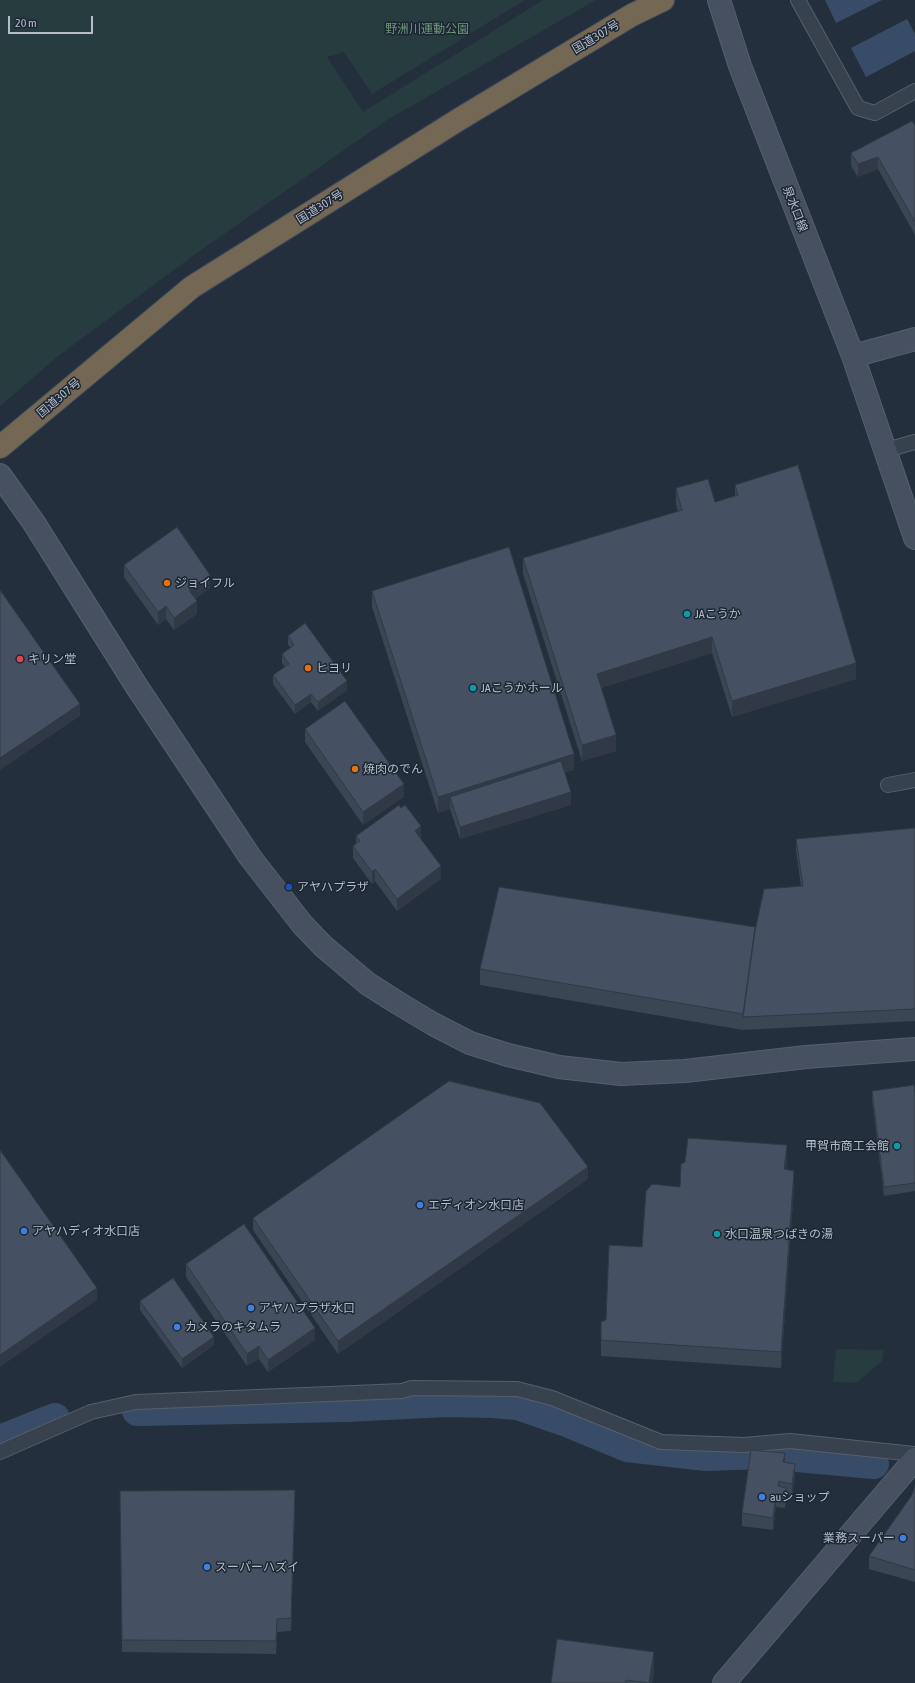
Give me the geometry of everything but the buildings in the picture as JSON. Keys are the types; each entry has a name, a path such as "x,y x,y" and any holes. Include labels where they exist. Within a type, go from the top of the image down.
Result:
{"highway":[{"name":"国道307号","path":"0,446 192,287 458,120 632,15 663,0"}],"street":[{"name":"泉水口線","path":"719,0 740,66 853,356 915,538"},
{"path":"853,356 915,339"},
{"path":"0,475 34,523 137,687 250,857 302,924 324,946 368,984 398,1003 433,1024 470,1043 508,1055 560,1068 621,1074 685,1071 806,1057 915,1049"},
{"path":"724,1683 915,1459"}],"lane":[{"path":"798,0 858,108 875,113 915,91"},
{"path":"886,450 915,442"},
{"path":"888,785 915,780"},
{"path":"0,1452 91,1412 136,1402 402,1391 412,1388 517,1389 552,1398 661,1442 744,1445 790,1441 915,1454"}],"green space":[{"name":"野洲川運動公園","path":"0,0 525,0 372,94 344,52 327,57 363,112 543,0 596,0 387,120 194,255 57,357 0,406"},
{"path":"836,1349 884,1350 882,1361 856,1383 833,1382"}],"water":[{"path":"825,0 882,0 836,23"},
{"path":"907,19 915,34 915,51 866,77 851,48"}],"waterway":[{"path":"137,1411 346,1407 446,1402 492,1403 518,1405 564,1421 627,1447 706,1456 764,1454 874,1464"},
{"path":"0,1440 55,1418"}],"place":[{"name":"ジョイフル","path":"167,583"},
{"name":"JAこうか","path":"687,614"},
{"name":"キリン堂","path":"20,659"},
{"name":"ヒヨリ","path":"308,668"},
{"name":"JAこうかホール","path":"473,688"},
{"name":"焼肉のでん","path":"355,769"},
{"name":"アヤハプラザ","path":"289,887"},
{"name":"甲賀市商工会館","path":"897,1146"},
{"name":"エディオン水口店","path":"420,1205"},
{"name":"アヤハディオ水口店","path":"24,1231"},
{"name":"水口温泉つばきの湯","path":"717,1234"},
{"name":"アヤハプラザ水口","path":"251,1308"},
{"name":"カメラのキタムラ","path":"177,1327"},
{"name":"auショップ","path":"762,1497"},
{"name":"業務スーパー","path":"903,1538"},
{"name":"スーパーハズイ","path":"207,1567"}]}
